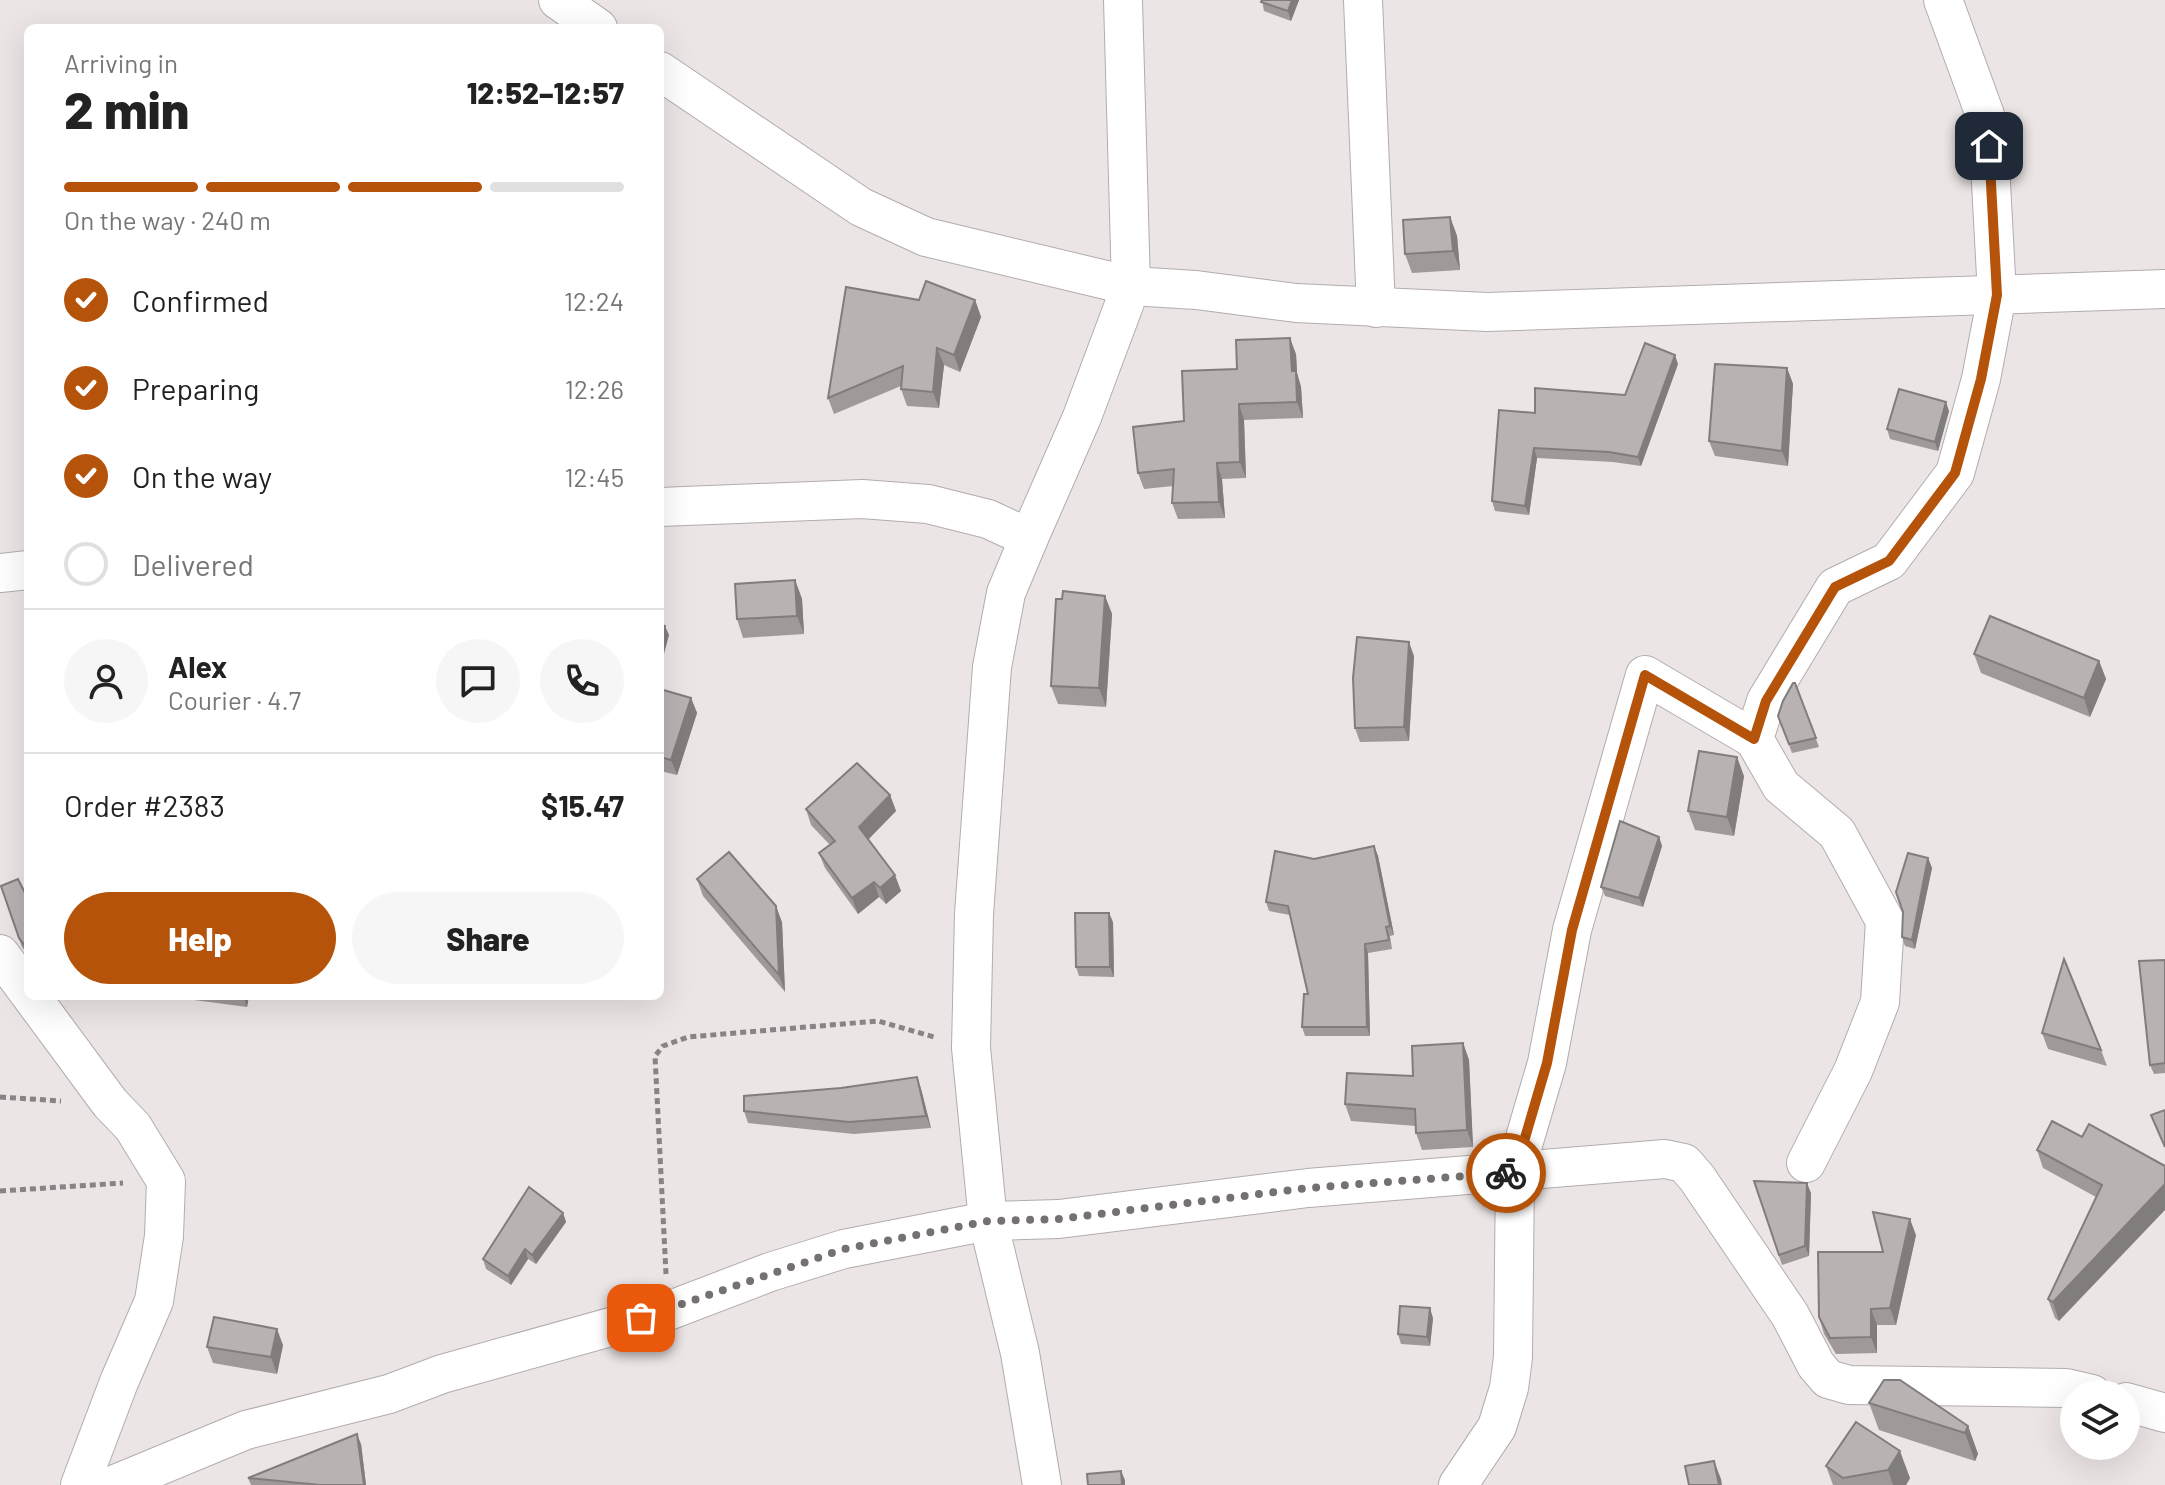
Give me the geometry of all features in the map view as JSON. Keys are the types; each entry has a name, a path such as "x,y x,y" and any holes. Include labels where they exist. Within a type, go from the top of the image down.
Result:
{"street":[{"path":"558,0 592,24"},
{"path":"1042,1485 1020,1353 988,1221 971,1048 974,914 992,667 1006,593 1082,417 1131,286 1123,0"},
{"path":"1363,0 1376,308"},
{"path":"1754,739 1766,701 1835,587 1889,561 1955,473 1981,379 1997,295 1989,146 1985,115 1943,0"},
{"path":"664,74 861,207 926,237 1131,286 1196,290 1296,303 1487,312 2165,289"},
{"path":"664,507 862,499 915,503 988,519 1029,538"},
{"path":"0,573 24,570"},
{"path":"1458,1485 1497,1427 1509,1388 1513,1357 1515,1172 1547,1063 1572,930 1645,675 1754,739 1781,786 1837,833 1885,921 1880,1002 1853,1071 1806,1163"},
{"path":"0,954 24,986"},
{"path":"34,1000 110,1103 133,1127 166,1181 164,1236 154,1301 80,1485"},
{"path":"113,1485 246,1430 389,1394 442,1374 668,1311 770,1272 844,1249 988,1221 1059,1219 1308,1188 1665,1159 1684,1163 1697,1178 1784,1307 1816,1365 1828,1379 1849,1385 2060,1388"},
{"path":"2140,1406 2165,1413"}],"path":[{"path":"668,1311 655,1056 663,1046 688,1037 878,1021 971,1048"},
{"path":"0,1097 110,1103"},
{"path":"0,1191 166,1181"}],"building":[{"path":"1262,0 1292,0 1288,11"},
{"path":"1450,217 1453,251 1405,254 1403,220"},
{"path":"926,281 975,300 954,355 937,348 933,392 901,389 903,366 828,398 846,287 919,300"},
{"path":"1290,338 1297,402 1239,404 1240,462 1217,463 1219,502 1172,503 1174,469 1138,473 1133,427 1184,421 1182,371 1237,369 1236,340"},
{"path":"1645,343 1675,355 1638,457 1609,452 1534,448 1525,506 1492,501 1499,410 1535,413 1535,388 1625,395"},
{"path":"1715,364 1787,368 1782,451 1709,441"},
{"path":"1899,389 1946,402 1935,442 1887,429"},
{"path":"795,580 797,616 737,619 735,584"},
{"path":"1063,591 1105,596 1099,688 1051,686 1056,599 1062,599"},
{"path":"1990,616 2099,661 2084,698 1974,654"},
{"path":"1357,637 1409,642 1404,727 1355,728 1353,678"},
{"path":"1793,683 1816,738 1789,744 1778,716"},
{"path":"664,690 691,698 671,760 664,758"},
{"path":"1699,751 1737,757 1727,817 1688,811"},
{"path":"857,763 890,795 859,827 895,875 880,888 874,882 852,898 819,853 835,841 806,809"},
{"path":"1620,821 1659,837 1639,898 1601,887"},
{"path":"1374,846 1390,926 1386,927 1389,940 1365,944 1367,1027 1302,1027 1304,994 1308,994 1288,906 1266,902 1275,851 1314,859"},
{"path":"729,852 776,906 779,975 697,879"},
{"path":"1908,853 1928,858 1912,940 1902,937 1903,912 1896,892"},
{"path":"18,879 24,891 24,945 19,938 1,886"},
{"path":"1075,913 1109,913 1110,967 1076,967"},
{"path":"2064,959 2101,1050 2042,1033"},
{"path":"2165,960 2165,1063 2150,1065 2139,961"},
{"path":"1463,1043 1467,1130 1416,1133 1415,1109 1345,1104 1347,1073 1413,1076 1412,1046"},
{"path":"917,1077 926,1116 849,1122 744,1111 744,1096 841,1088"},
{"path":"2165,1110 2165,1147 2151,1115"},
{"path":"2052,1121 2082,1137 2089,1124 2165,1166 2165,1184 2053,1302 2048,1299 2102,1185 2037,1150"},
{"path":"1754,1181 1807,1183 1805,1246 1779,1255"},
{"path":"529,1187 563,1213 532,1255 525,1249 508,1276 483,1259"},
{"path":"1873,1212 1910,1219 1890,1308 1871,1309 1871,1337 1830,1338 1819,1317 1818,1252 1883,1252"},
{"path":"1400,1306 1430,1308 1427,1337 1398,1334"},
{"path":"214,1317 277,1329 271,1357 207,1347"},
{"path":"1884,1380 1900,1380 1968,1426 1965,1433 1869,1403"},
{"path":"1856,1422 1900,1451 1888,1470 1843,1478 1826,1466"},
{"path":"357,1434 364,1485 320,1485 248,1478"},
{"path":"1714,1461 1719,1485 1689,1485 1685,1466"},
{"path":"1121,1471 1122,1485 1088,1485 1087,1474"}],"way so far":[{"path":"641,1318 844,1249 988,1221 1059,1219 1308,1188 1506,1173"}],"route":[{"path":"1506,1173 1515,1172 1547,1063 1572,930 1645,675 1754,739 1766,701 1835,587 1889,561 1955,473 1981,379 1997,295 1989,146"}]}
